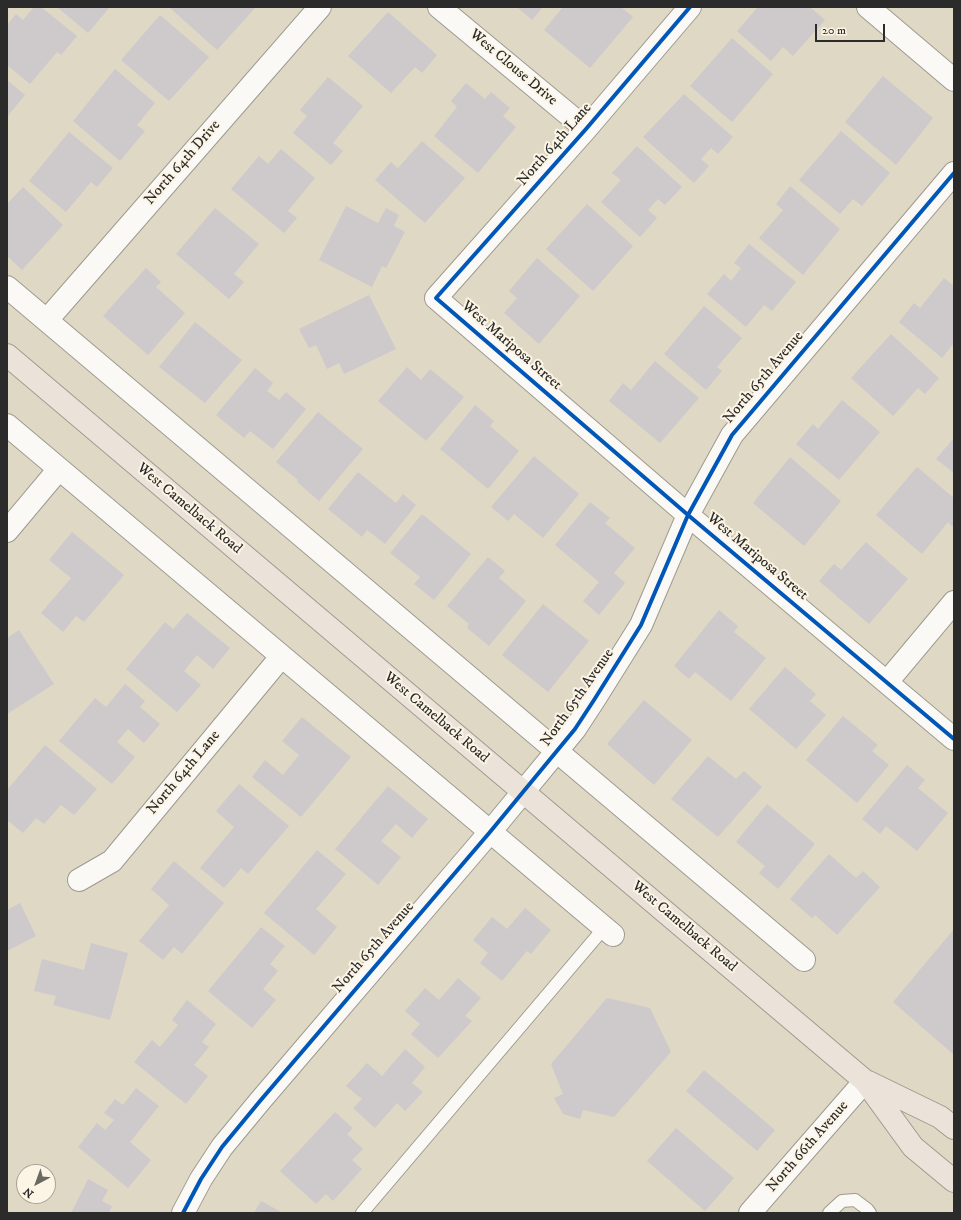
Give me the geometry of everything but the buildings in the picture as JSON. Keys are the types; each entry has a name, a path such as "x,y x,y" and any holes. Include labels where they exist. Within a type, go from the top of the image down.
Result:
{"main road":[{"name":"West Camelback Road","path":"7,355 865,1081 914,1147 954,1181"},
{"name":"West Camelback Road","path":"865,1081 940,1117 954,1128"}],"street":[{"name":"North 64th Drive","path":"47,320 320,7"},
{"name":"West Clouse Drive","path":"439,7 586,129"},
{"name":"North 64th Lane","path":"436,298 586,129 690,7"},
{"path":"868,7 954,80"},
{"name":"North 65th Avenue","path":"183,1213 201,1179 222,1147 490,832 575,729 641,625 688,514 732,435 954,173"},
{"path":"7,287 804,960"},
{"name":"West Mariposa Street","path":"436,298 954,739"},
{"path":"7,425 608,932"},
{"path":"7,531 59,469"},
{"path":"887,682 954,602"},
{"name":"North 64th Lane","path":"79,880 112,861 281,657"},
{"name":"North 66th Avenue","path":"750,1213 865,1081"}],"lane":[{"path":"362,1213 608,932"},
{"path":"829,1213 842,1202 855,1200 870,1213"}],"cycle path":[{"path":"690,7 586,129 436,298 688,515 954,739"},
{"path":"183,1213 201,1179 222,1147 490,832 575,729 641,625 688,515 732,435 954,173"}]}
